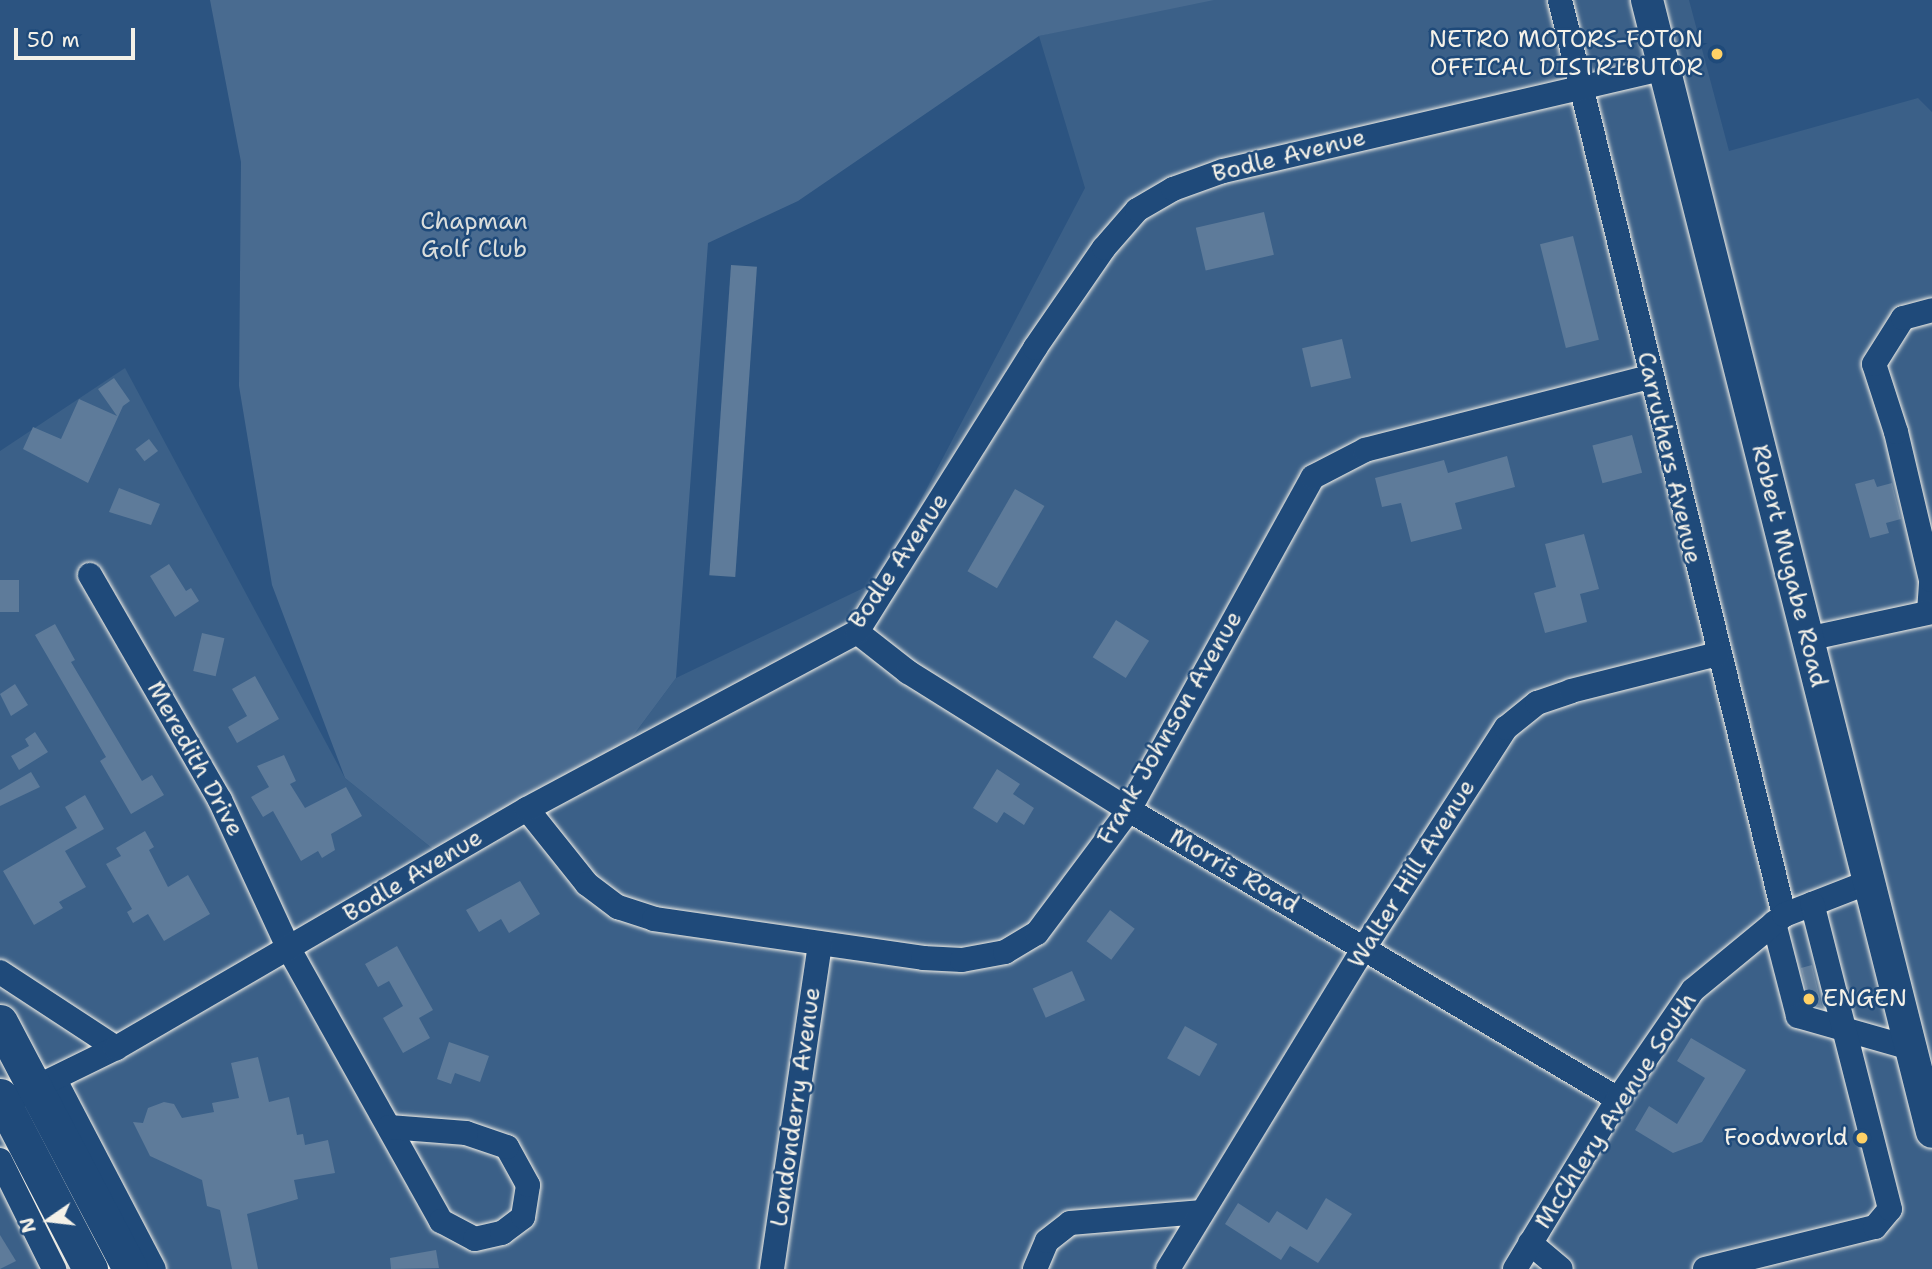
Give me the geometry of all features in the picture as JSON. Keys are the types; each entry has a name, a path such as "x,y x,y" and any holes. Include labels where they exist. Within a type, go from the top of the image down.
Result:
{"highway":[{"path":"0,1022 46,1085 130,1269"},
{"path":"1,1098 90,1269"}],"main road":[{"name":"Robert Mugabe Road","path":"1647,0 1807,639 1914,1049 1932,1132"}],"street":[{"name":"Carruthers Avenue","path":"1560,0 1717,654 1779,919 1798,1016 1845,1032"},
{"name":"Bodle Avenue","path":"1,1098 46,1085 116,1048 527,808 857,632 1035,348 1104,248 1138,210 1173,189 1223,171 1664,68"},
{"path":"1807,639 1931,612 1931,580 1896,432 1874,364 1903,318 1932,310"},
{"name":"Frank Johnson Avenue","path":"527,808 587,884 618,907 692,928 949,960 1005,952 1037,933 1129,810 1313,477 1365,450 1650,377"},
{"name":"Meredith Drive","path":"90,575 220,800 289,949 388,1127 441,1222 475,1238 502,1233 523,1217 528,1185 507,1147 466,1133 388,1127"},
{"name":"Morris Road","path":"857,632 908,672 1129,810 1618,1099"},
{"name":"Walter Hill Avenue","path":"1168,1269 1200,1212 1364,948 1506,728 1537,703 1571,691 1717,654"},
{"name":"McChlery Avenue South","path":"1516,1269 1618,1099 1693,990 1779,919 1871,881"},
{"path":"1705,1269 1875,1227 1890,1209 1812,904"},
{"name":"Londonderry Avenue","path":"772,1269 820,944"},
{"path":"0,972 116,1048"},
{"path":"1845,1032 1914,1049"},
{"path":"46,1085 154,1269"},
{"path":"0,1160 54,1269"},
{"path":"1035,1269 1047,1241 1070,1223 1200,1212"},
{"path":"1531,1243 1561,1269"}],"shaded area":[{"path":"1182,0 1689,0 1729,151 1918,98 1932,112 1932,1269 0,1269 0,451 125,368 345,778 433,849 621,752 676,678 878,581 1085,188 1039,36"}],"green space":[{"name":"Chapman Golf Club","path":"210,0 1214,0 1039,36 798,201 708,243 676,678 621,752 530,805 433,849 345,778 272,585 239,386 241,162"}],"building":[{"path":"1264,212 1274,255 1206,271 1196,228"},
{"path":"1573,236 1599,340 1566,348 1540,244"},
{"path":"731,265 757,267 735,577 709,575"},
{"path":"1342,339 1351,378 1311,387 1302,348"},
{"path":"114,378 130,401 123,406 88,483 23,449 33,427 61,439 79,399 117,416 98,389"},
{"path":"1632,435 1642,473 1602,483 1592,446"},
{"path":"149,439 158,451 144,461 135,449"},
{"path":"1507,456 1515,487 1455,503 1462,529 1411,542 1401,503 1382,507 1375,478 1444,460 1448,473"},
{"path":"1874,479 1877,487 1892,483 1901,519 1886,523 1889,533 1870,538 1855,484"},
{"path":"119,488 160,504 151,525 109,512"},
{"path":"1015,489 1044,506 997,588 968,571"},
{"path":"1584,534 1599,589 1580,594 1587,622 1545,633 1534,593 1556,587 1545,544"},
{"path":"169,564 186,591 191,588 199,601 175,617 150,576"},
{"path":"0,580 19,580 19,612 0,612"},
{"path":"1116,620 1149,641 1126,678 1093,657"},
{"path":"55,624 75,660 71,662 142,781 152,775 164,795 131,814 100,761 106,757 35,635"},
{"path":"202,633 224,638 216,676 193,671"},
{"path":"255,676 279,719 237,743 228,727 247,716 232,689"},
{"path":"15,684 28,705 11,716 0,694"},
{"path":"35,732 48,752 19,770 11,756 29,746 25,739"},
{"path":"284,755 296,781 290,784 305,808 346,787 362,816 331,834 335,850 322,858 318,851 301,861 273,811 263,817 251,797 269,787 257,766"},
{"path":"997,769 1020,784 1013,794 1034,808 1024,825 1004,812 997,823 973,808"},
{"path":"31,772 40,787 0,806 0,790"},
{"path":"85,795 104,829 65,851 86,887 59,902 63,908 34,925 3,871 77,828 65,807"},
{"path":"145,831 154,847 149,850 168,887 188,875 210,914 164,941 148,914 133,923 127,912 132,909 106,864 121,856 116,848"},
{"path":"520,881 540,914 509,933 501,919 479,932 466,910"},
{"path":"1110,910 1135,929 1111,960 1087,941"},
{"path":"397,946 433,1010 419,1018 430,1038 403,1053 383,1018 403,1006 389,981 378,987 365,964"},
{"path":"1812,965 1822,1007 1810,1004 1801,968"},
{"path":"1072,971 1085,1000 1046,1018 1033,988"},
{"path":"1185,1026 1217,1044 1199,1076 1167,1058"},
{"path":"1691,1038 1746,1070 1702,1142 1673,1153 1635,1130 1649,1106 1677,1124 1705,1078 1677,1061"},
{"path":"449,1042 489,1056 480,1082 455,1073 451,1084 437,1079"},
{"path":"258,1057 269,1102 289,1097 297,1135 303,1134 305,1145 328,1140 335,1173 294,1180 298,1199 247,1214 258,1269 232,1269 220,1210 207,1206 202,1180 150,1156 133,1122 143,1123 148,1108 164,1102 174,1104 182,1118 214,1112 212,1103 239,1098 231,1063"},
{"path":"1326,1198 1352,1214 1318,1263 1290,1246 1281,1260 1225,1224 1238,1203 1269,1223 1277,1211 1307,1230"},
{"path":"0,1235 16,1261 0,1269"},
{"path":"436,1250 439,1268 391,1269 390,1258"}],"place":[{"name":"NETRO MOTORS-FOTON OFFICAL DISTRIBUTOR","path":"1717,54"},
{"name":"ENGEN","path":"1809,999"},
{"name":"Foodworld","path":"1862,1138"}]}
